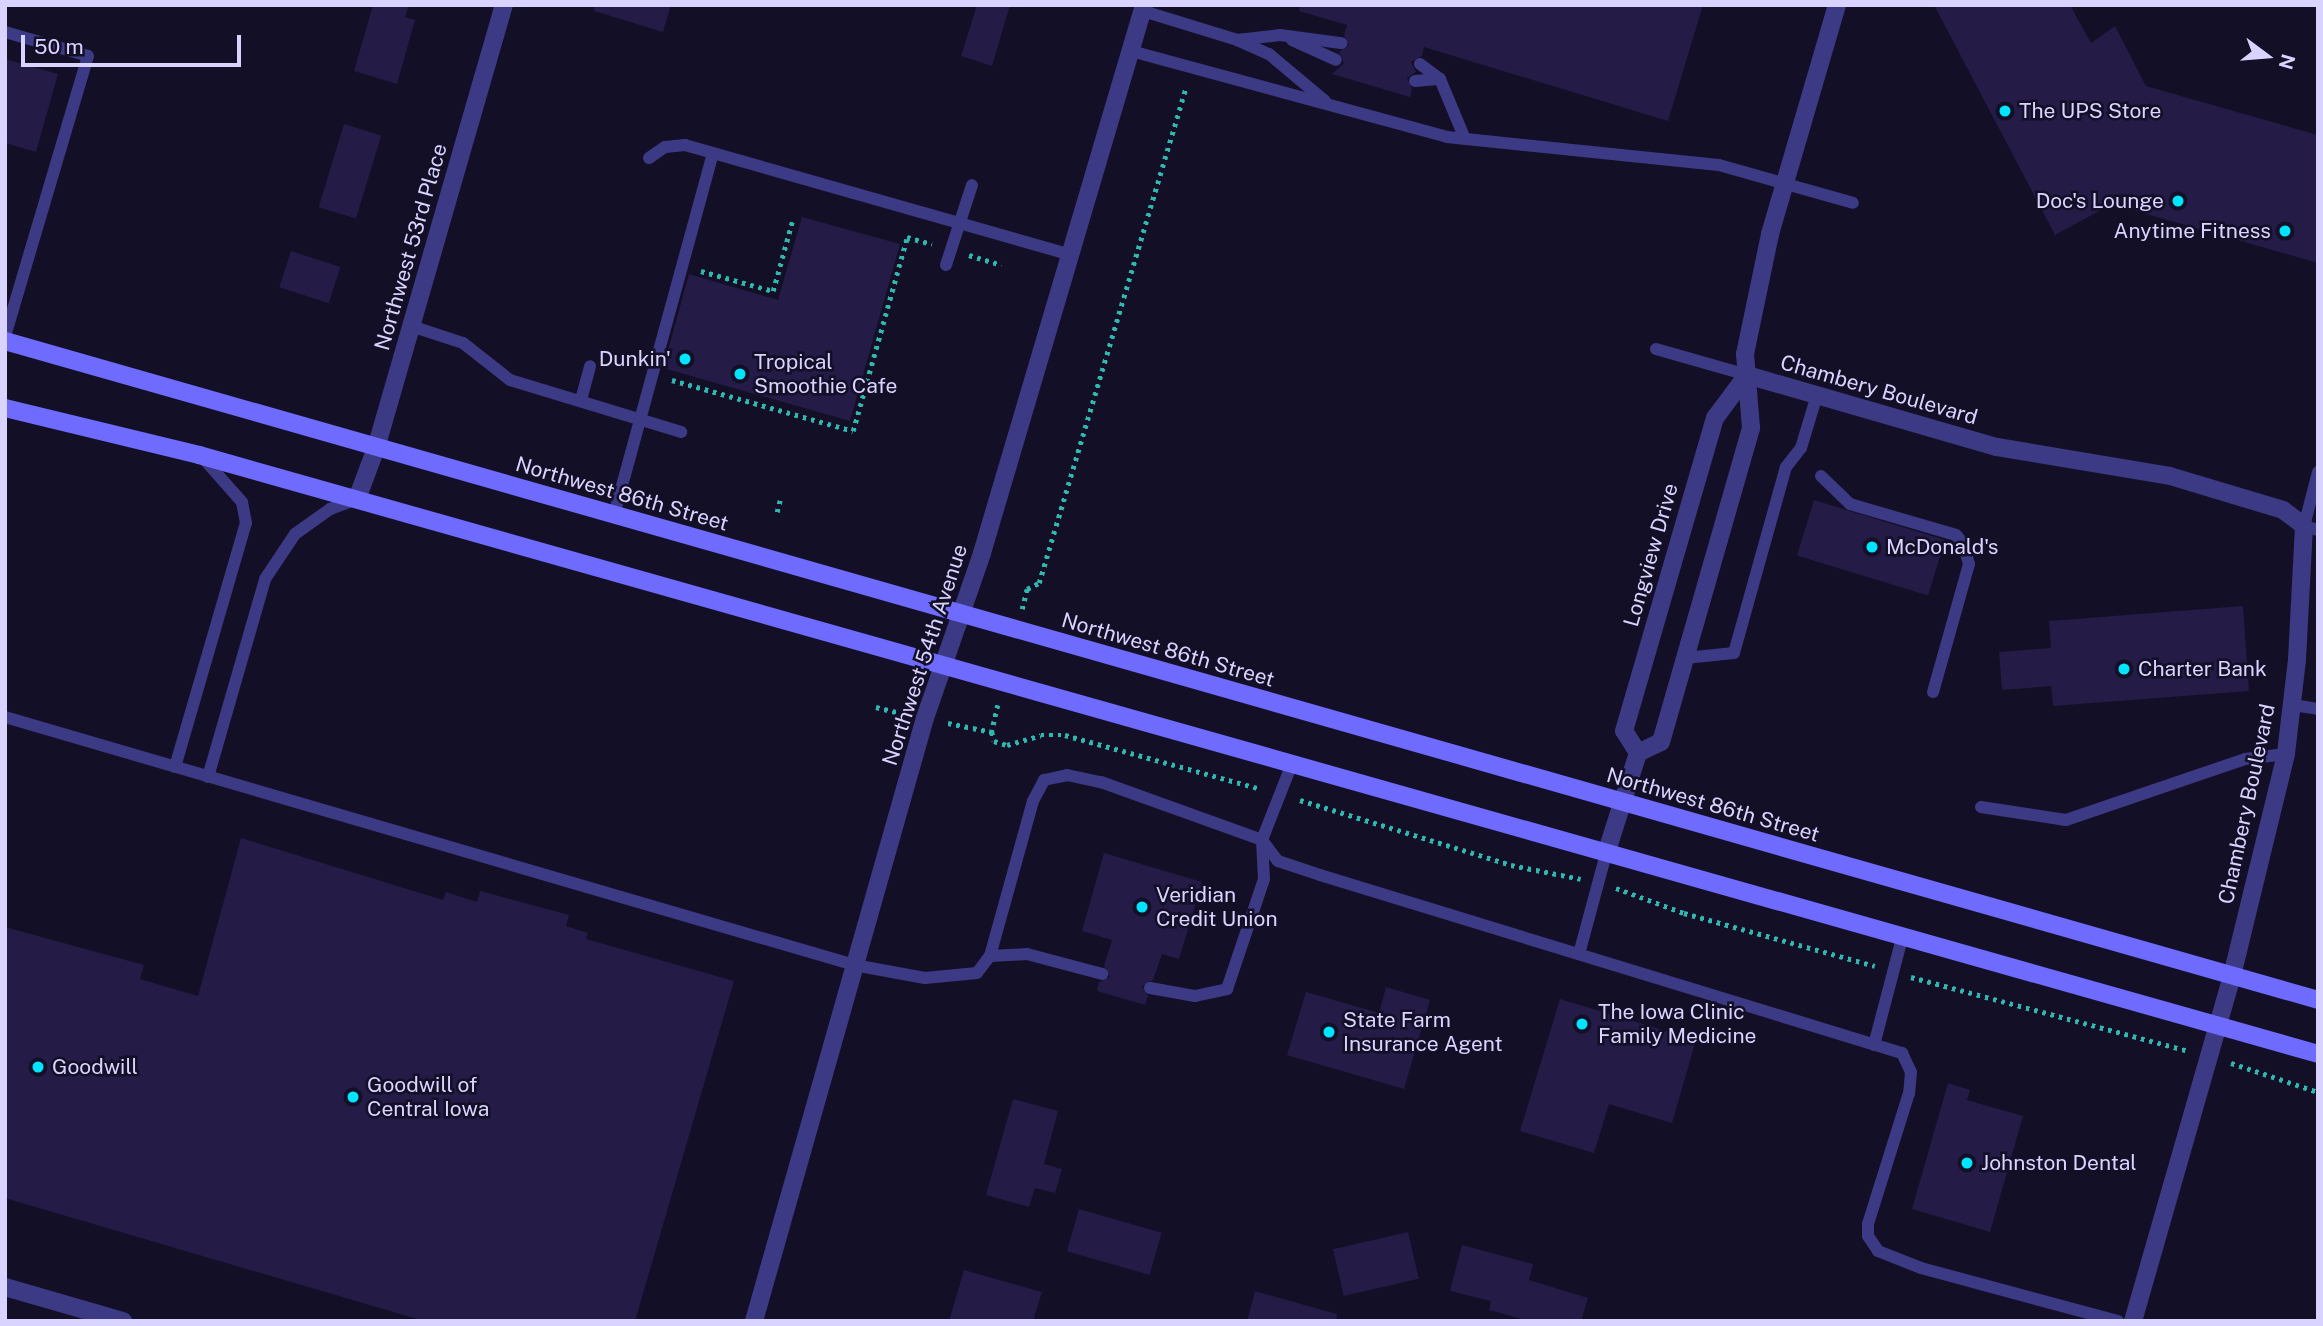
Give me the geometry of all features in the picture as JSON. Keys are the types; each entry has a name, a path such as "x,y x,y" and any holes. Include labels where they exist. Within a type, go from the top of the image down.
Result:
{"main road":[{"name":"Northwest 86th Street","path":"5,339 376,449 2318,1000"},
{"path":"5,408 199,455 357,499 943,668 2318,1054"}],"street":[{"name":"Northwest 53rd Place","path":"357,499 376,449 504,5"},
{"path":"1606,854 1639,753 1661,742 1751,428 1745,354 1785,184 1837,5"},
{"name":"Northwest 54th Avenue","path":"754,1321 854,965 1143,8"},
{"name":"Chambery Boulevard","path":"1747,375 1997,447 2170,476 2283,510 2311,528 2286,754 2232,976 2133,1321"},
{"name":"Longview Drive","path":"1639,753 1624,731 1715,418 1747,375"},
{"path":"5,1287 123,1321"}],"lane":[{"path":"1143,8 1237,40 1269,54 1328,104"},
{"path":"5,32 88,57 5,339"},
{"path":"1237,40 1280,35 1341,43"},
{"path":"1280,35 1336,60"},
{"path":"1131,51 1465,139 1720,165 1853,203"},
{"path":"1420,64 1440,79 1465,139"},
{"path":"1415,81 1440,79"},
{"path":"649,158 664,147 685,145 1070,255"},
{"path":"614,515 642,419 642,402 713,153"},
{"path":"946,265 972,185"},
{"path":"411,326 463,343 510,380 681,432"},
{"path":"1656,349 1747,375"},
{"path":"581,400 590,366"},
{"path":"1685,657 1734,653 1786,467 1801,448 1817,396"},
{"path":"175,767 246,523 242,502 199,455"},
{"path":"2311,528 2318,472"},
{"path":"1821,476 1850,504 1956,535 1963,543 1969,564 1933,692"},
{"path":"208,776 265,579 295,534 330,509 357,499"},
{"path":"2293,705 2318,709"},
{"path":"5,718 854,965 925,978 977,973 990,956 1033,801 1044,780 1067,775 1101,782 1262,839 1278,860 1902,1053 1912,1072 1909,1093 1868,1224 1868,1236 1878,1251 1920,1268 2118,1321"},
{"path":"1981,807 2066,820 2245,759 2286,754"},
{"path":"1150,988 1195,996 1227,989 1264,879 1262,839 1291,766"},
{"path":"1579,954 1606,854"},
{"path":"1874,1045 1902,938"},
{"path":"990,956 1027,954 1102,974"}],"path":[{"path":"1027,589 1039,583 1188,77"},
{"path":"690,268 773,291 792,222"},
{"path":"660,377 853,431 907,237 933,245"},
{"path":"968,255 1002,265"},
{"path":"777,512 780,500"},
{"path":"876,708 896,713"},
{"path":"992,732 995,741 1007,745 1041,735 1065,735 1264,790"},
{"path":"1300,800 1511,865 1563,874"},
{"path":"1631,892 1684,913 1874,966"},
{"path":"1912,977 2125,1038 2176,1048"},
{"path":"2248,1068 2318,1092"}],"building":[{"path":"373,5 409,5 405,17 415,20 397,84 354,71"},
{"path":"595,5 671,5 663,32 594,11"},
{"path":"977,5 1010,5 992,66 961,56"},
{"path":"1300,5 1703,5 1668,121 1424,47 1422,56 1411,62 1416,72 1407,78 1412,89 1410,97 1332,74 1344,63 1339,52 1349,45 1344,35 1347,25 1299,11"},
{"path":"1934,5 2070,5 2091,43 2115,26 2146,86 2318,135 2318,263 2112,204 2055,235"},
{"path":"5,59 58,74 36,152 5,143"},
{"path":"344,124 381,135 356,219 319,207"},
{"path":"802,217 900,244 850,421 663,368 689,274 778,300"},
{"path":"291,251 340,267 329,303 279,287"},
{"name":"McDonald's","path":"1814,500 1945,540 1928,596 1797,555"},
{"name":"Charter Bank","path":"2243,606 2249,691 2053,706 2051,686 2002,690 1999,652 2051,648 2049,621"},
{"name":"Goodwill of Central Iowa","path":"241,838 443,900 446,892 477,902 480,891 569,915 566,926 588,933 586,939 734,981 635,1321 424,1321 5,1198 5,927 144,965 140,979 198,996"},
{"name":"Veridian Credit Union","path":"1104,853 1202,882 1179,959 1162,954 1153,980 1142,986 1148,996 1145,1005 1097,991 1099,982 1110,977 1104,966 1112,940 1082,931"},
{"path":"1386,987 1430,1000 1404,1089 1287,1055 1306,992 1379,1013"},
{"path":"1560,999 1696,1040 1672,1123 1609,1104 1594,1153 1520,1131"},
{"name":"Johnston Dental","path":"1948,1083 1970,1090 1967,1100 2023,1116 1990,1232 1912,1209"},
{"path":"1013,1099 1058,1111 1044,1164 1062,1169 1055,1193 1035,1188 1029,1207 986,1195"},
{"path":"1079,1209 1162,1233 1150,1275 1067,1251"},
{"path":"1408,1232 1419,1279 1344,1296 1333,1249"},
{"path":"1462,1245 1533,1264 1529,1280 1588,1298 1581,1321 1529,1321 1489,1310 1491,1301 1450,1291"},
{"path":"964,1270 1042,1292 1033,1321 949,1321"},
{"path":"1255,1291 1337,1314 1336,1321 1247,1321"}],"place":[{"name":"The UPS Store","path":"2005,111"},
{"name":"Doc's Lounge","path":"2178,201"},
{"name":"Anytime Fitness","path":"2285,231"},
{"name":"Dunkin'","path":"685,359"},
{"name":"Tropical Smoothie Cafe","path":"740,374"},
{"name":"McDonald's","path":"1872,547"},
{"name":"Charter Bank","path":"2124,669"},
{"name":"Veridian Credit Union","path":"1142,907"},
{"name":"The Iowa Clinic Family Medicine","path":"1582,1024"},
{"name":"State Farm Insurance Agent","path":"1329,1032"},
{"name":"Goodwill","path":"38,1067"},
{"name":"Goodwill of Central Iowa","path":"353,1097"},
{"name":"Johnston Dental","path":"1967,1163"}]}
